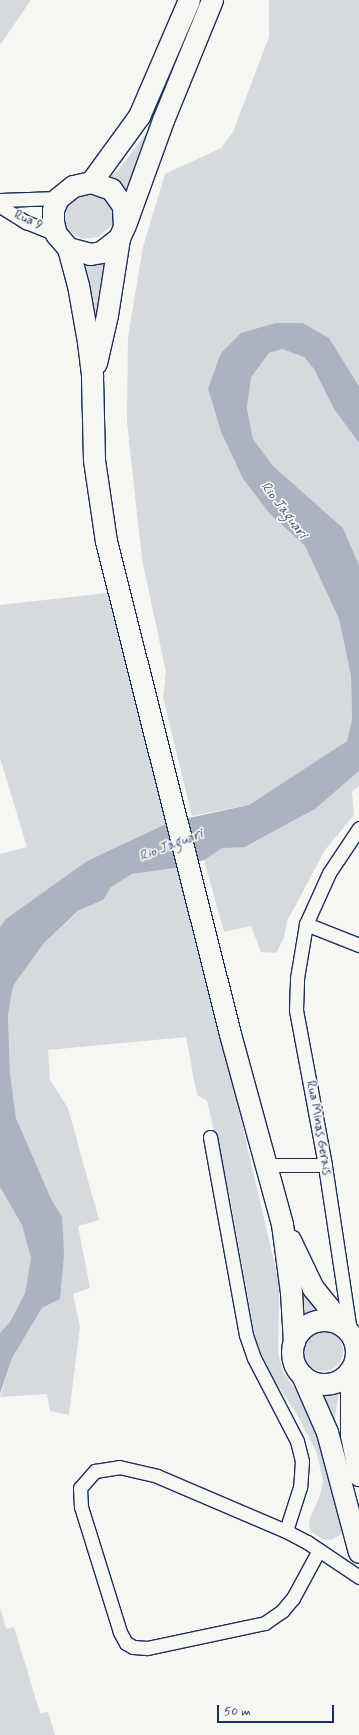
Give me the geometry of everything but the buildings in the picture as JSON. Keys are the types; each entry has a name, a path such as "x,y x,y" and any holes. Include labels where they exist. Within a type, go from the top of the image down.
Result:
{"main road":[{"path":"91,182 139,116 190,0"},
{"path":"62,241 79,253 102,252 122,232 163,120 212,0"},
{"path":"92,377 107,315 122,232 124,211 118,197 111,189 91,182 72,186 58,198 53,210 52,222 62,241 81,300 92,377 94,460 106,541 265,1165 282,1224 291,1292 294,1342 293,1360 302,1376 327,1432 359,1552"},
{"path":"282,1224 313,1288 353,1339 351,1435 359,1475"},
{"path":"294,1342 298,1333 315,1321 325,1320 353,1339"},
{"path":"302,1376 312,1382 334,1383 352,1370"}],"street":[{"name":"Rua 9","path":"0,200 58,198"},
{"name":"Rua 9","path":"0,206 62,241"},
{"name":"Rua Minas Gerais","path":"353,1339 325,1165 296,1010 299,958 306,924 329,873 359,828"},
{"path":"306,924 359,945"},
{"path":"210,1137 246,1335 254,1358 297,1441 302,1461 300,1487 286,1530"},
{"path":"265,1165 325,1165"},
{"path":"319,1550 293,1598 282,1611 265,1623 147,1648 133,1647 126,1643 120,1632 81,1507 80,1488 95,1471 119,1467 157,1476 286,1530 319,1550 359,1577"}],"shaded area":[{"path":"0,0 31,0 0,45"},
{"path":"269,0 359,0 359,386 329,338 303,323 276,323 208,389 221,432 243,479 270,514 305,546 339,619 351,676 352,719 347,741 249,805 192,816 163,697 166,672 142,559 127,422 128,337 143,247 165,174 221,148 233,132 269,37"},
{"path":"152,126 127,199 104,182 119,169"},
{"path":"79,189 111,200 114,217 112,225 98,237 82,239 68,230 64,223 63,207"},
{"path":"106,252 96,331 78,258"},
{"path":"282,349 304,357 314,369 334,409 359,443 359,565 343,528 273,466 253,439 247,408 251,379 269,353"},
{"path":"108,593 170,822 87,861 7,919 0,927 0,854 27,847 0,758 0,605"},
{"path":"359,771 359,786 352,792 354,815 325,850 287,921 284,938 276,953 261,952 251,926 224,932 204,860 222,847 245,847 315,809"},
{"path":"182,867 279,1283 278,1353 283,1372 322,1428 345,1526 340,1535 331,1540 322,1539 310,1531 309,1521 320,1495 323,1482 316,1451 295,1411 274,1380 256,1342 231,1203 207,1101 197,1095 186,1037 48,1050 50,1080 68,1108 99,1220 78,1226 90,1288 73,1294 80,1327 69,1415 50,1411 47,1394 0,1397 12,1358 42,1308 60,1299 62,1216 52,1201 16,1118 10,1074 8,1015 13,986 44,943 79,911 103,900 111,887 132,874"},
{"path":"0,1187 22,1225 31,1258 25,1293 10,1322 0,1333"},
{"path":"303,1284 323,1309 308,1312 299,1317 298,1287"},
{"path":"323,1331 334,1334 340,1340 343,1351 340,1362 334,1368 323,1371 312,1368 306,1362 303,1351 306,1340 312,1334"},
{"path":"339,1393 336,1410 334,1423 319,1395"},
{"path":"0,1607 6,1629 14,1627 40,1713 48,1712 55,1735 0,1735"}],"water":[{"name":"Rio Jaguari","path":"276,323 303,323 329,338 359,386 359,443 334,409 314,369 304,357 282,349 269,353 251,378 247,408 253,439 273,466 343,528 359,565 359,771 315,809 245,847 222,848 204,860 182,867 132,874 111,887 103,900 78,911 44,943 13,986 8,1015 10,1074 16,1118 52,1201 62,1216 64,1255 60,1299 42,1308 12,1358 0,1394 0,1333 10,1322 25,1293 31,1258 22,1225 0,1187 0,927 6,919 87,861 170,822 249,805 347,741 352,719 351,676 339,619 305,546 270,514 243,479 221,432 208,389 221,353 241,333"}]}
